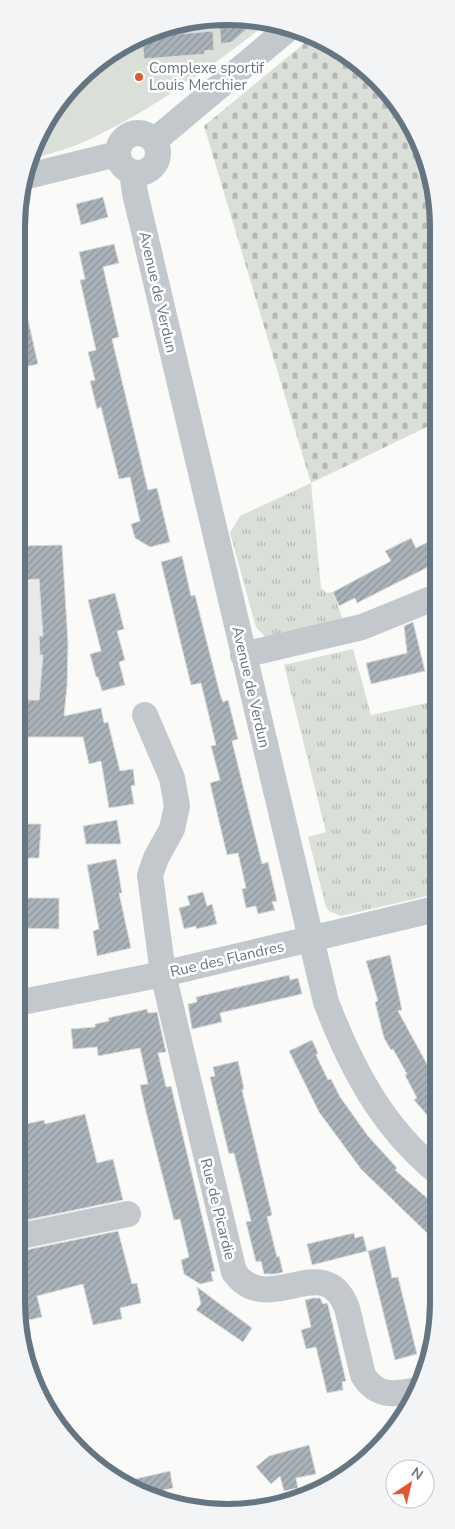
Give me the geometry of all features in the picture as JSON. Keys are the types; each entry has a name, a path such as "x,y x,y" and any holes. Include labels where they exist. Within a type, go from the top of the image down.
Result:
{"street":[{"path":"32,176 125,163 145,172 154,164 158,152 154,141 283,33"},
{"name":"Avenue de Verdun","path":"125,163 133,186 326,1002 353,1066 388,1121 410,1149 430,1166"},
{"path":"243,655 362,627 430,599"},
{"path":"145,715 172,778 177,806 172,829 150,875 163,974"},
{"name":"Rue des Flandres","path":"25,1002 163,974 430,910"},
{"name":"Rue de Picardie","path":"163,974 234,1272 244,1285 264,1291 315,1281 331,1285 343,1298 347,1308 363,1375 368,1384 374,1390 390,1394 409,1391"},
{"path":"25,1235 128,1214"}],"shaded area":[{"path":"62,545 68,643 67,686 61,737 25,737 25,546"}],"green space":[{"name":"Complexe sportif Louis Merchier","path":"214,25 241,25 261,28 202,72 153,104 104,132 67,148 38,157 52,126 75,94 94,75 126,52 150,40 188,29"},
{"path":"307,41 329,52 351,67 371,84 388,104 403,126 415,150 423,175 430,214 430,425 311,483 204,126"},
{"path":"311,483 321,588 327,593 333,592 343,620 266,638 256,627 230,533 240,516"},
{"path":"353,649 371,715 430,702 430,895 341,916 331,912 326,907 308,837 326,832 284,665"}],"building":[{"path":"219,25 250,26 232,42 221,44"},
{"path":"213,31 214,50 204,51 205,54 144,59 142,44 164,35"},
{"path":"103,197 108,217 81,225 76,204"},
{"path":"114,244 119,263 103,267 119,337 112,339 148,490 157,488 170,542 150,547 135,538 131,524 140,521 130,477 119,479 101,407 97,409 90,381 95,380 88,352 96,350 80,280 85,279 79,252"},
{"path":"25,311 38,364 25,367"},
{"path":"411,538 416,548 430,541 430,566 357,603 355,598 339,606 333,592 391,561 385,551"},
{"path":"62,545 68,643 64,716 101,708 104,723 108,722 120,771 133,769 135,785 131,786 134,804 109,808 101,761 89,764 83,737 25,737 25,700 39,700 43,655 40,655 39,636 43,636 39,579 25,580 25,546"},
{"path":"182,556 191,596 195,595 220,694 223,702 228,700 238,739 232,741 262,864 268,862 277,901 272,902 275,910 258,914 256,906 246,908 242,889 246,888 238,853 227,855 210,783 220,780 211,746 216,745 201,683 191,685 161,562"},
{"path":"115,593 124,629 117,631 125,660 119,662 125,685 102,691 90,654 101,651 88,600"},
{"path":"413,622 425,671 371,684 366,663 407,653 404,626"},
{"path":"117,820 121,844 86,844 83,826"},
{"path":"25,824 41,824 39,858 25,858"},
{"path":"116,859 122,893 119,893 131,948 97,956 93,931 99,929 87,865"},
{"path":"203,892 207,906 212,904 217,924 196,929 196,926 184,929 179,908 190,905 187,896"},
{"path":"25,898 59,898 59,929 25,928"},
{"path":"390,955 402,1010 398,1011 430,1070 430,1118 414,1100 417,1098 405,1075 407,1074 393,1049 391,1050 384,1038 375,1002 378,1001 366,961"},
{"path":"289,975 290,980 298,978 302,994 220,1013 222,1022 192,1029 188,1004 197,1002 196,997"},
{"path":"147,1009 148,1013 157,1012 166,1052 158,1053 166,1087 171,1086 215,1271 211,1272 213,1281 200,1284 184,1274 181,1260 189,1257 180,1219 174,1220 146,1112 140,1085 148,1084 140,1048 98,1056 97,1047 73,1049 71,1029 95,1027 95,1024 109,1021 108,1018"},
{"path":"312,1040 318,1053 316,1055 328,1080 331,1079 340,1097 368,1136 397,1168 395,1170 430,1201 430,1231 428,1234 361,1169 319,1112 289,1051"},
{"path":"238,1061 244,1089 242,1090 272,1215 267,1217 277,1257 279,1256 283,1272 276,1274 264,1274 261,1261 256,1262 246,1222 251,1221 234,1153 229,1154 210,1077 215,1076 213,1067"},
{"path":"85,1114 97,1163 113,1159 123,1200 25,1220 25,1124 44,1120 45,1124"},
{"path":"118,1231 132,1284 137,1283 141,1303 120,1308 122,1319 93,1325 83,1284 37,1296 42,1317 26,1321 25,1250"},
{"path":"354,1233 355,1238 363,1236 367,1251 312,1265 307,1244"},
{"path":"385,1246 392,1278 398,1277 417,1354 395,1360 368,1251"},
{"path":"197,1287 252,1328 243,1342 196,1310 201,1304"},
{"path":"320,1298 323,1304 327,1303 328,1305 346,1381 342,1382 343,1390 327,1393 316,1347 306,1349 301,1330 311,1327 305,1300"},
{"path":"309,1445 316,1474 296,1478 298,1488 284,1491 280,1476 271,1484 256,1467 269,1456"},
{"path":"170,1471 173,1488 158,1492 132,1480"}],"place":[{"name":"Complexe sportif Louis Merchier","path":"139,77"}]}
